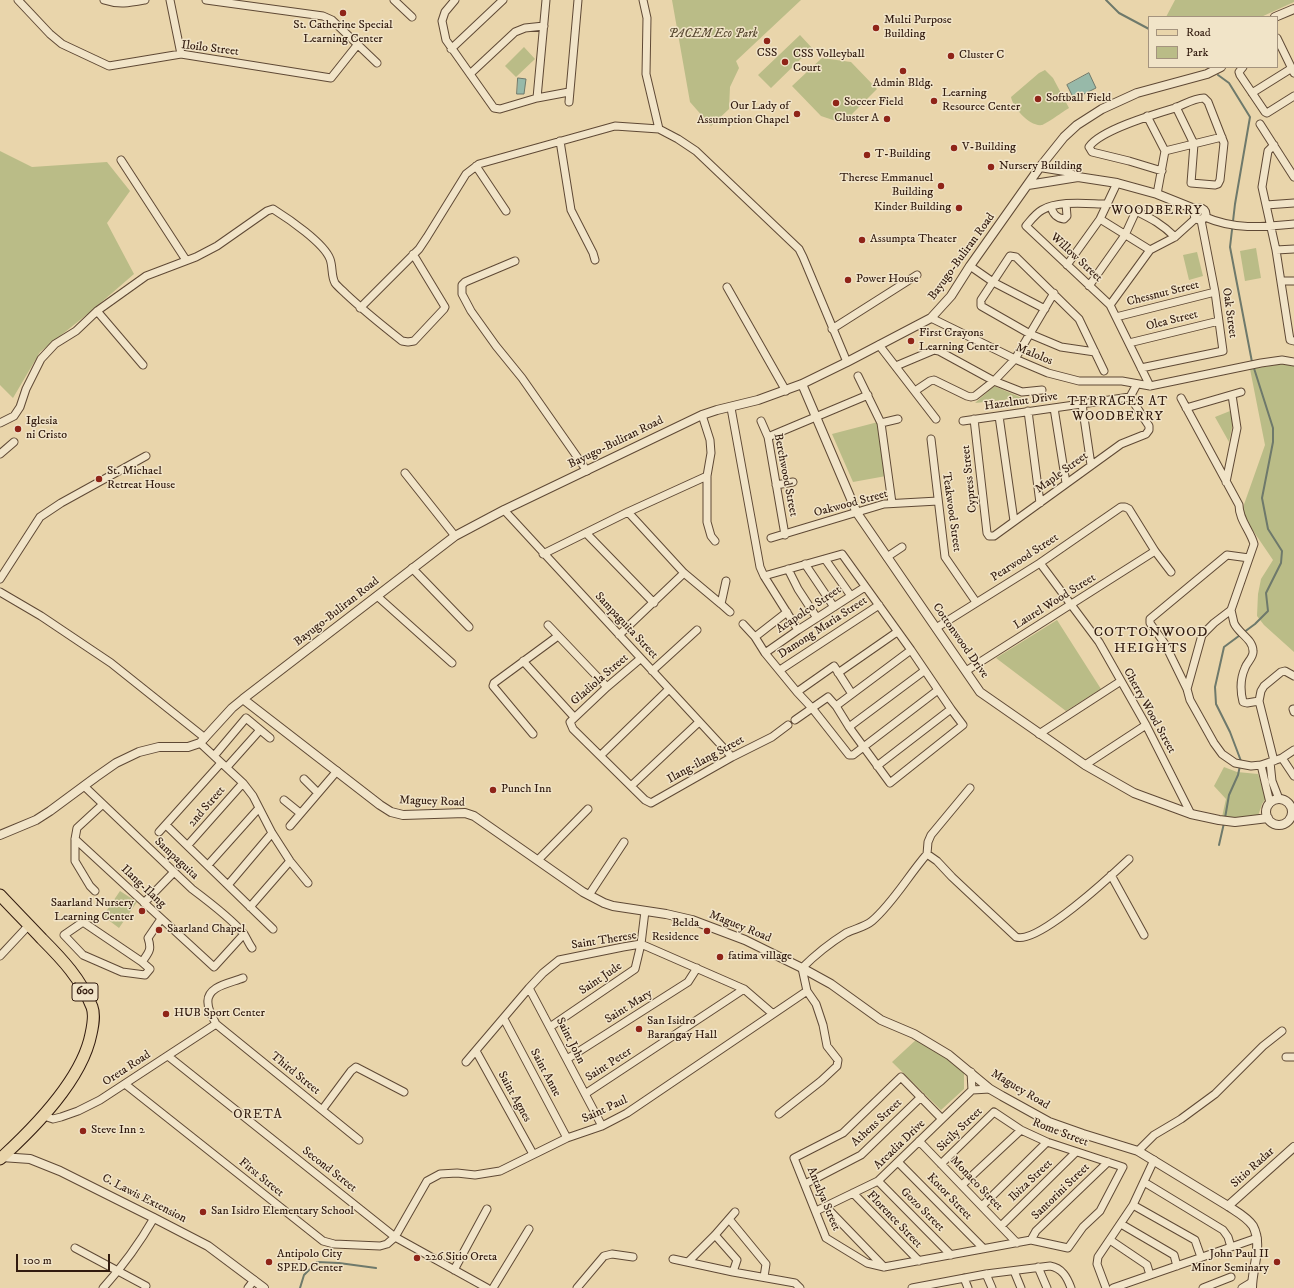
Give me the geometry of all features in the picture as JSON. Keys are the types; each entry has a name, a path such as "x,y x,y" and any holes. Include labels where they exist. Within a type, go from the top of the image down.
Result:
{"main road":[{"name":"600","path":"0,895 66,963 80,982 92,1008 93,1018 89,1045 86,1054 71,1078 44,1116 19,1143 1,1158"}],"street":[{"name":"Iloilo Street","path":"18,0 50,34 62,44 109,66 181,54 331,78 358,44"},
{"path":"104,0 115,4 145,0"},
{"path":"170,0 181,54"},
{"path":"206,0 323,16 332,20 377,63"},
{"path":"394,0 412,17"},
{"path":"455,0 445,12 442,21 446,40 494,108 500,109 537,98 569,92"},
{"path":"451,49 503,0"},
{"path":"537,98 546,0"},
{"path":"569,102 578,0"},
{"path":"643,0 647,18 646,74 659,129"},
{"path":"1277,16 1294,8"},
{"path":"470,74 515,32 525,28 544,26"},
{"path":"1252,92 1293,70 1278,43"},
{"name":"Bayugo-Buliran Road","path":"202,741 232,708 243,699 309,650 412,568 455,536 504,510 702,415 717,410 731,408 786,391 847,362 931,318 951,296 970,266 1040,167 1064,137 1077,125 1102,109 1137,93 1207,74 1219,68"},
{"path":"1242,68 1239,72 1265,112 1267,113 1294,96"},
{"path":"1162,170 1092,152 1090,145 1096,139 1147,116 1176,108 1199,98 1204,98 1208,102 1224,143 1220,180 1218,184 1191,183 1194,144 1176,108"},
{"path":"1147,116 1166,151 1157,194"},
{"path":"1260,124 1294,177"},
{"path":"360,308 413,254 427,237 466,174 479,164 614,126 659,129 696,151 799,249 847,362"},
{"path":"1166,151 1222,137"},
{"path":"560,141 570,210 593,253 595,260"},
{"path":"1274,145 1268,151 1262,187 1272,226 1290,340 1294,341"},
{"path":"121,160 186,260"},
{"path":"476,166 506,211"},
{"path":"1040,167 1065,171 1076,176 1117,183 1157,194 1200,216 1227,225 1247,227 1294,224"},
{"path":"1028,185 1076,176"},
{"path":"1067,265 1100,219 1117,183"},
{"path":"1266,205 1294,203"},
{"path":"1051,207 1053,214 1058,218 1064,219 1068,216 1066,204"},
{"name":"Willow Street","path":"1108,204 1066,204 1051,207 1042,210 1026,226 1110,305 1150,386"},
{"path":"0,423 14,416 20,407 26,389 41,359 55,344 76,331 97,311 146,276 196,257 217,246 267,211 273,209 316,241 325,251 330,260 335,283 360,308 402,341 408,342 414,341 444,309 445,306 413,254"},
{"path":"1089,286 1125,236 1136,212 1164,226 1175,237"},
{"path":"1110,305 1150,250 1175,237 1200,216"},
{"name":"Oak Street","path":"1142,368 1223,351 1220,321 1200,216"},
{"path":"1100,219 1125,236 1150,250"},
{"path":"1276,250 1294,249"},
{"path":"1095,352 1060,347 1030,334 981,306 981,300 1009,258 1014,256 1054,293 1079,319 1095,352 1104,371"},
{"path":"515,261 465,282 462,285 462,293 471,311 496,346 522,378 587,471"},
{"path":"970,266 993,282 1044,309"},
{"path":"832,329 917,275"},
{"path":"1281,281 1294,281"},
{"path":"727,287 786,391"},
{"name":"Chessnut Street","path":"1116,316 1215,292"},
{"path":"915,391 934,380 971,397 975,396 994,381 1015,359 1054,293"},
{"path":"97,311 143,365"},
{"path":"1286,313 1294,312"},
{"name":"Malolos","path":"931,318 1015,359 1048,373 1079,380 1122,381 1150,386"},
{"name":"Olea Street","path":"1129,343 1220,321"},
{"path":"879,345 936,419"},
{"path":"896,366 934,350 939,351 994,381 1022,392 1042,390"},
{"path":"1150,386 1261,363 1282,360 1294,362"},
{"path":"858,376 881,423 892,503"},
{"name":"Cottonwood Drive","path":"802,384 856,512 980,692 1085,765 1134,793 1191,814 1235,822 1268,818"},
{"path":"1130,397 1137,384"},
{"path":"1186,408 1241,392"},
{"path":"768,437 868,395"},
{"path":"1226,482 1237,428 1232,395"},
{"name":"Hazelnut Drive","path":"963,421 1130,397"},
{"name":"Maple Street","path":"989,536 994,536 1121,444 1146,434 1149,430 1149,426 1130,397"},
{"path":"1181,398 1226,482 1238,506 1239,514 1252,535 1254,544 1231,610 1234,624 1252,645 1254,650 1240,682 1240,692 1243,702 1247,703 1259,701"},
{"path":"1082,404 1091,465"},
{"path":"731,408 760,567 764,576 798,630"},
{"path":"1054,408 1066,483"},
{"path":"1028,412 1040,503"},
{"path":"702,415 710,440 711,453 707,476 707,522 711,536 715,541"},
{"path":"999,416 1014,521"},
{"path":"881,423 898,419"},
{"name":"Cypress Street","path":"974,419 987,533 989,536"},
{"name":"Berchwood Street","path":"761,421 768,437 784,535"},
{"name":"Teakwood Street","path":"931,440 946,557 976,602"},
{"path":"0,454 14,442"},
{"path":"0,579 40,517 61,503 146,456"},
{"path":"405,473 455,536"},
{"path":"543,554 628,512 707,476"},
{"path":"776,484 793,482"},
{"name":"Oakwood Street","path":"771,538 884,504 938,501"},
{"name":"Pearwood Street","path":"936,628 1040,563 1121,507 1129,509 1155,551"},
{"name":"Sampaguita Street","path":"504,510 732,757"},
{"path":"628,512 684,573 730,612"},
{"path":"586,533 654,603"},
{"path":"887,557 902,547"},
{"path":"1155,551 1171,572"},
{"name":"Laurel Wood Street","path":"966,671 1155,551"},
{"path":"764,576 842,554 963,724 890,783 849,727 836,706 828,697 795,720"},
{"path":"1249,558 1227,555 1150,619 1150,623 1165,644 1187,689 1190,700 1214,743 1222,754 1236,763 1251,766 1272,762 1282,758 1294,750"},
{"path":"825,559 851,596"},
{"name":"Cherry Wood Street","path":"1040,563 1099,642 1146,725 1191,814"},
{"path":"805,564 834,607"},
{"path":"412,568 469,628"},
{"path":"788,569 798,590 817,618"},
{"path":"619,635 684,573"},
{"path":"721,604 726,581"},
{"name":"Acapolco Street","path":"765,653 798,630 866,587"},
{"path":"0,592 41,616 111,663 202,741 214,756 243,783 253,796 272,833 290,861 308,882"},
{"path":"377,596 452,663"},
{"name":"Damong Maria Street","path":"780,670 878,605"},
{"path":"1187,689 1202,635 1214,623 1231,610"},
{"path":"755,637 787,612"},
{"path":"743,624 755,637 765,653 796,692 812,708 848,755 852,755 938,690"},
{"path":"548,625 607,687"},
{"path":"652,671 697,630"},
{"path":"838,673 897,632"},
{"path":"533,734 493,686 494,683 558,636"},
{"path":"836,706 911,650"},
{"name":"Gladiola Street","path":"574,717 640,659"},
{"path":"524,661 574,717 570,722 571,726 631,786 699,722"},
{"path":"796,692 834,666 852,694"},
{"path":"849,727 924,670"},
{"path":"1279,799 1272,781 1272,762 1259,701 1261,691 1264,686 1281,672 1285,671 1294,676"},
{"path":"1039,734 1121,682"},
{"path":"601,755 669,689"},
{"name":"Maguey Road","path":"243,699 391,812 403,815 465,813 474,816 589,895 613,906 666,914 692,920 745,940 802,968 831,984 881,1020 914,1034 949,1055 990,1088 1049,1122 1138,1151 1154,1160 1243,1216 1252,1226 1257,1238"},
{"path":"877,766 951,709"},
{"path":"214,756 246,718 270,738"},
{"name":"Ilang-ilang Street","path":"631,786 645,800 651,803 772,736 788,725"},
{"path":"1085,765 1146,725"},
{"path":"159,832 260,730"},
{"path":"0,835 36,820 116,763 139,752 159,747 188,747 202,741"},
{"path":"1282,758 1294,776"},
{"path":"1261,765 1270,802"},
{"path":"290,826 337,771"},
{"path":"304,779 318,793"},
{"name":"2nd Street","path":"188,845 243,783"},
{"name":"Sampaguita","path":"84,786 192,889 244,934 252,948"},
{"path":"779,1114 821,1081 837,1066 838,1060 827,1046 823,1025 816,1004 807,991 802,968 818,953 833,942 848,932 870,923 881,913 926,854 931,835 970,788"},
{"path":"1279,799 1292,804 1292,815 1286,823 1281,825 1271,822 1266,813 1270,802 1279,799"},
{"path":"284,800 300,814"},
{"path":"95,891 90,886 75,861 75,839 77,828 103,804"},
{"path":"208,865 259,808"},
{"path":"538,860 588,809"},
{"path":"166,825 273,929"},
{"path":"228,885 272,833"},
{"name":"Ilang-Ilang","path":"75,839 214,968 244,934"},
{"path":"589,895 624,842"},
{"path":"926,854 937,861 952,877 1018,938 1024,937 1050,925 1074,907 1129,859"},
{"path":"250,907 290,861"},
{"path":"144,903 174,872"},
{"path":"1111,875 1144,934"},
{"name":"Saint Jude","path":"550,1026 635,969 641,944 645,911"},
{"path":"142,962 150,950 148,938 161,918"},
{"path":"83,922 142,962 150,969 145,976 122,972 83,955 64,935 83,922"},
{"path":"0,956 29,925"},
{"path":"0,943 7,948"},
{"name":"Saint Therese","path":"466,1062 529,988 543,973 559,960 641,944 744,989 772,1014"},
{"name":"Saint Mary","path":"566,1059 688,982 697,968"},
{"path":"216,1024 208,1004 210,993 217,988 243,978"},
{"name":"Saint John","path":"529,988 602,1126"},
{"name":"Saint Peter","path":"585,1094 744,989"},
{"name":"Saint Paul","path":"396,1237 428,1181 440,1174 475,1174 500,1171 567,1138 602,1126 627,1113 807,991"},
{"name":"Saint Anne","path":"504,1019 567,1138"},
{"name":"Oreta Road","path":"44,1116 53,1119 78,1111 100,1100 216,1024"},
{"name":"Third Street","path":"216,1024 359,1140"},
{"path":"1138,1151 1154,1135 1181,1119 1215,1094 1263,1046 1282,1031"},
{"name":"Saint Agnes","path":"476,1051 533,1154"},
{"name":"Second Street","path":"168,1056 396,1237 486,1288"},
{"path":"322,1110 351,1071 356,1067 404,1092"},
{"path":"971,1072 971,1091 990,1088"},
{"name":"Antalya Street","path":"942,1119 901,1077 843,1133 794,1158 826,1238 867,1263 884,1267 1031,1240 1068,1248"},
{"name":"First Street","path":"125,1084 323,1241 334,1244 380,1246 387,1244 396,1237"},
{"name":"Arcadia Drive","path":"816,1212 878,1181 971,1091"},
{"name":"Athens Street","path":"805,1184 861,1155 921,1098"},
{"name":"Rome Street","path":"994,1112 1021,1130 1048,1142 1123,1167 1100,1211 1083,1227 1068,1248"},
{"name":"Sicily Street","path":"941,1164 994,1112"},
{"path":"962,1185 1021,1130"},
{"name":"Monaco Street","path":"919,1141 1017,1243"},
{"path":"982,1206 1048,1142"},
{"name":"Sitio Radar","path":"1228,1206 1294,1147"},
{"name":"Ibiza Street","path":"1001,1226 1076,1152"},
{"name":"C. Lawis Extension","path":"1,1158 30,1159 60,1171 208,1246 264,1288"},
{"path":"1106,1288 1097,1264 1098,1257 1133,1205 1154,1160"},
{"name":"Kotor Street","path":"898,1162 983,1248"},
{"name":"Santorini Street","path":"1031,1240 1036,1231 1108,1162"},
{"name":"Gozo Street","path":"878,1181 951,1255"},
{"path":"1144,1182 1223,1230 1228,1237 1231,1247"},
{"name":"Florence Street","path":"853,1193 919,1261"},
{"path":"1133,1205 1195,1240 1201,1257"},
{"path":"826,1207 884,1267"},
{"path":"454,1270 487,1209"},
{"path":"688,1262 735,1212"},
{"path":"103,1288 135,1250 154,1218"},
{"path":"729,1219 766,1264 764,1277"},
{"path":"1121,1224 1174,1255 1177,1266"},
{"path":"493,1288 529,1229"},
{"path":"715,1235 736,1260 733,1272"},
{"path":"1113,1288 1257,1238 1252,1285 1242,1288"},
{"path":"1110,1240 1147,1265 1150,1275"},
{"path":"75,1248 146,1286 145,1288"},
{"path":"577,1288 604,1256 612,1254 633,1257"},
{"path":"673,1259 795,1283 800,1288"},
{"path":"916,1287 943,1285 964,1278 986,1274 1050,1266 1060,1270 1068,1280 1071,1288"},
{"path":"1038,1267 1047,1288"},
{"path":"1014,1271 1021,1288"},
{"path":"986,1274 992,1288"},
{"path":"1203,1288 1231,1277"},
{"path":"964,1278 968,1288"},
{"path":"248,1288 254,1280"}],"green space":[{"name":"PACEM Eco Park","path":"672,0 801,0 736,61 739,68 730,87 729,109 711,126 690,102"},
{"path":"1175,0 1294,0 1294,2 1263,16 1167,16"},
{"name":"CSS Volleyball Court","path":"800,35 812,48 771,88 758,75"},
{"path":"524,47 535,59 516,77 505,66"},
{"name":"Soccer Field","path":"822,58 851,62 877,89 845,121 840,119 836,121 821,116 792,86"},
{"name":"Softball Field","path":"1045,70 1053,78 1069,108 1044,124 1037,125 1027,120 1023,116 1015,106 1011,97 1039,73"},
{"path":"0,151 32,167 107,162 130,191 107,223 134,274 40,352 13,398 0,385"},
{"path":"1256,248 1261,278 1245,281 1240,251"},
{"path":"1197,252 1203,276 1189,280 1183,255"},
{"path":"1282,364 1294,366 1294,652 1264,625 1257,616 1258,594 1261,579 1273,560 1241,513 1265,445 1250,369"},
{"path":"994,386 1022,398 975,403"},
{"path":"1230,411 1233,423 1229,442 1215,417"},
{"path":"878,422 886,476 853,482 832,434"},
{"path":"1057,620 1101,689 1066,711 996,658"},
{"path":"1224,767 1237,772 1258,774 1266,798 1262,804 1258,816 1246,819 1222,817 1226,799 1214,786"},
{"path":"120,891 137,902 119,928 103,916"},
{"path":"918,1038 964,1068 964,1089 941,1110 892,1062"}],"shaded area":[{"path":"1089,73 1096,88 1074,99 1067,85"},
{"path":"518,78 526,79 524,94 517,94"}],"waterway":[{"path":"1106,0 1119,13 1148,28"},
{"path":"1218,75 1229,83 1250,117 1235,204 1230,247 1252,362 1273,428 1273,442 1262,498 1268,529 1282,551 1281,563 1266,593 1268,611 1255,624 1224,647 1215,687 1216,704 1230,732 1241,761 1238,775 1229,795 1225,818"},
{"path":"1219,845 1224,823"},
{"path":"300,1288 304,1275 317,1262 339,1263 376,1268"}],"place":[{"name":"St. Catherine Special Learning Center","path":"343,13"},
{"name":"Multi Purpose Building","path":"876,28"},
{"name":"CSS","path":"767,41"},
{"name":"Cluster C","path":"951,56"},
{"name":"CSS Volleyball Court","path":"785,62"},
{"name":"Admin Bldg.","path":"903,71"},
{"name":"Softball Field","path":"1038,99"},
{"name":"Learning Resource Center","path":"934,101"},
{"name":"Soccer Field","path":"836,103"},
{"name":"Our Lady of Assumption Chapel","path":"797,114"},
{"name":"Cluster A","path":"887,119"},
{"name":"V-Building","path":"954,148"},
{"name":"T-Building","path":"867,155"},
{"name":"Nursery Building","path":"991,167"},
{"name":"Therese Emmanuel Building","path":"941,186"},
{"name":"Kinder Building","path":"959,208"},
{"name":"Assumpta Theater","path":"862,240"},
{"name":"Power House","path":"848,280"},
{"name":"First Crayons Learning Center","path":"911,341"},
{"name":"Iglesia ni Cristo","path":"18,429"},
{"name":"St. Michael Retreat House","path":"99,479"},
{"name":"Punch Inn","path":"493,790"},
{"name":"Saarland Nursery Learning Center","path":"142,911"},
{"name":"Saarland Chapel","path":"159,930"},
{"name":"Belda Residence","path":"707,931"},
{"name":"fatima village","path":"720,957"},
{"name":"HUB Sport Center","path":"166,1014"},
{"name":"San Isidro Barangay Hall","path":"639,1029"},
{"name":"Steve Inn 2","path":"83,1131"},
{"name":"San Isidro Elementary School","path":"203,1212"},
{"name":"226 Sitio Oreta","path":"417,1258"},
{"name":"Antipolo City SPED Center","path":"269,1262"},
{"name":"John Paul II Minor Seminary","path":"1277,1262"}],"district":[{"name":"WOODBERRY","path":"1157,211"},
{"name":"TERRACES AT WOODBERRY","path":"1118,410"},
{"name":"COTTONWOOD HEIGHTS","path":"1151,642"},
{"name":"ORETA","path":"258,1115"}]}
